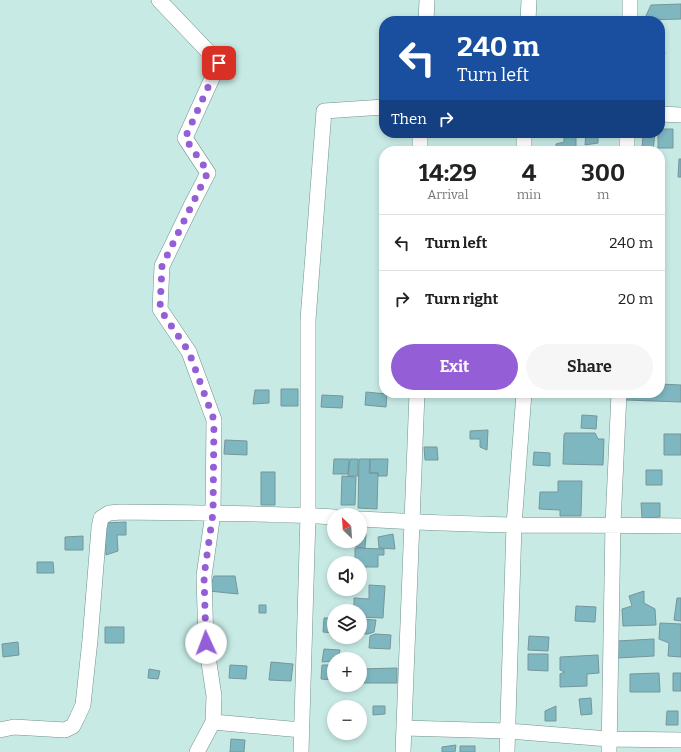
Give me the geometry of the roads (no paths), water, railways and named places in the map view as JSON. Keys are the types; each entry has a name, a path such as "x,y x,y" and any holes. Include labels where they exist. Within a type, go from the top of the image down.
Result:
{"street":[{"path":"158,0 219,63 185,138 208,172 162,266 160,309 189,352 214,420 213,513 204,576 206,643 214,696 213,722 197,752"},
{"path":"426,16 427,0"},
{"path":"528,16 529,0"},
{"path":"630,0 630,16"},
{"path":"301,752 308,516 308,320 324,111 379,108"},
{"path":"665,114 681,115"},
{"path":"403,752 417,398"},
{"path":"507,752 514,525 524,398"},
{"path":"609,746 614,524 619,398"},
{"path":"0,730 14,727 65,730 72,726 77,718 83,705 101,518 110,513 121,512 327,517"},
{"path":"367,519 514,525 614,524 681,526"},
{"path":"213,722 302,730"},
{"path":"404,728 508,731 609,746 681,740"}]}
